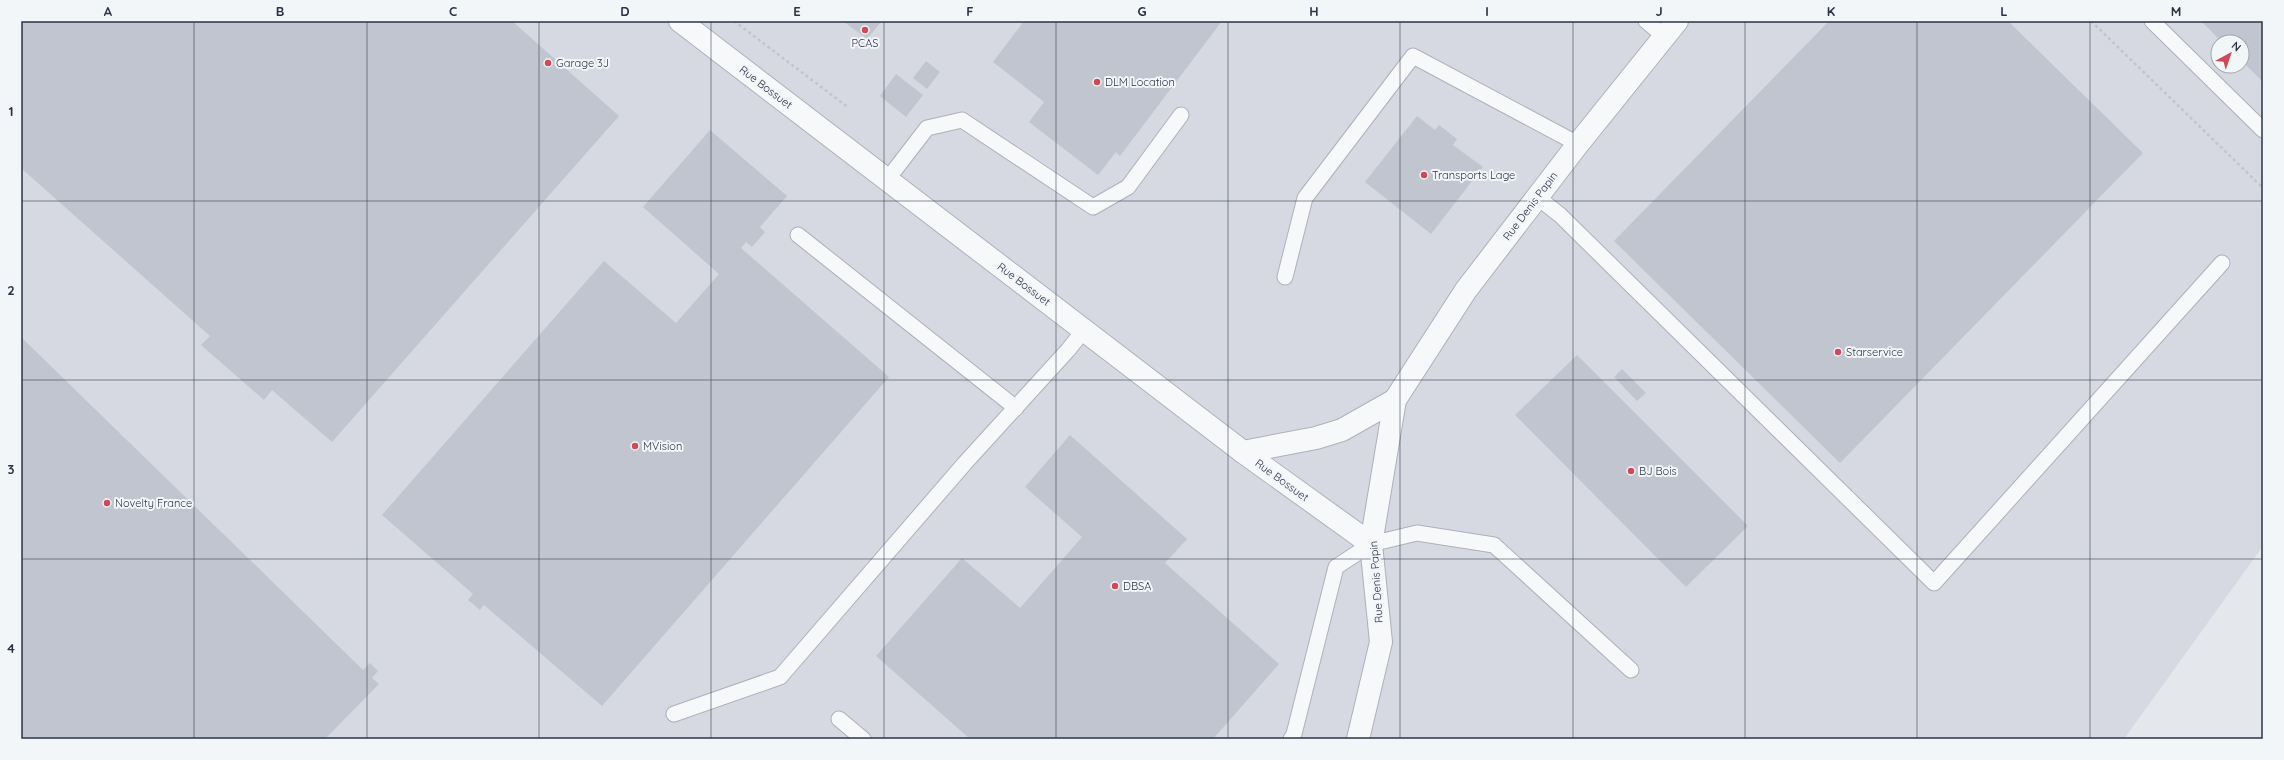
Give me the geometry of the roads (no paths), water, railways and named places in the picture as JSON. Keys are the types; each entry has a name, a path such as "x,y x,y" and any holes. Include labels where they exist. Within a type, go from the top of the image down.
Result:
{"street":[{"name":"Rue Bossuet","path":"680,21 1243,452 1371,544"},
{"name":"Rue Denis Papin","path":"1358,739 1381,642 1371,544 1395,400 1466,290 1578,144 1671,29"},
{"name":"Rue Denis Papin","path":"1243,452 1316,438 1342,430 1395,400"}],"lane":[{"path":"1646,21 1671,29"},
{"path":"2152,21 2263,130"},
{"path":"1285,277 1305,198 1413,56 1578,144"},
{"path":"887,180 927,128 962,120 1093,207 1128,187 1181,115"},
{"path":"1537,197 1560,215 1934,583 2222,263"},
{"path":"798,235 1016,408"},
{"path":"674,714 780,677 1084,330"},
{"path":"1291,739 1294,734 1336,567 1371,544 1417,534 1494,545 1631,670"},
{"path":"839,718 863,739"}],"place":[{"name":"PCAS","path":"865,30"},
{"name":"Garage 3J","path":"548,63"},
{"name":"DLM Location","path":"1097,82"},
{"name":"Transports Lage","path":"1424,175"},
{"name":"Starservice","path":"1838,352"},
{"name":"MVision","path":"635,446"},
{"name":"BJ Bois","path":"1631,471"},
{"name":"Novelty France","path":"107,503"},
{"name":"DBSA","path":"1115,586"}]}
